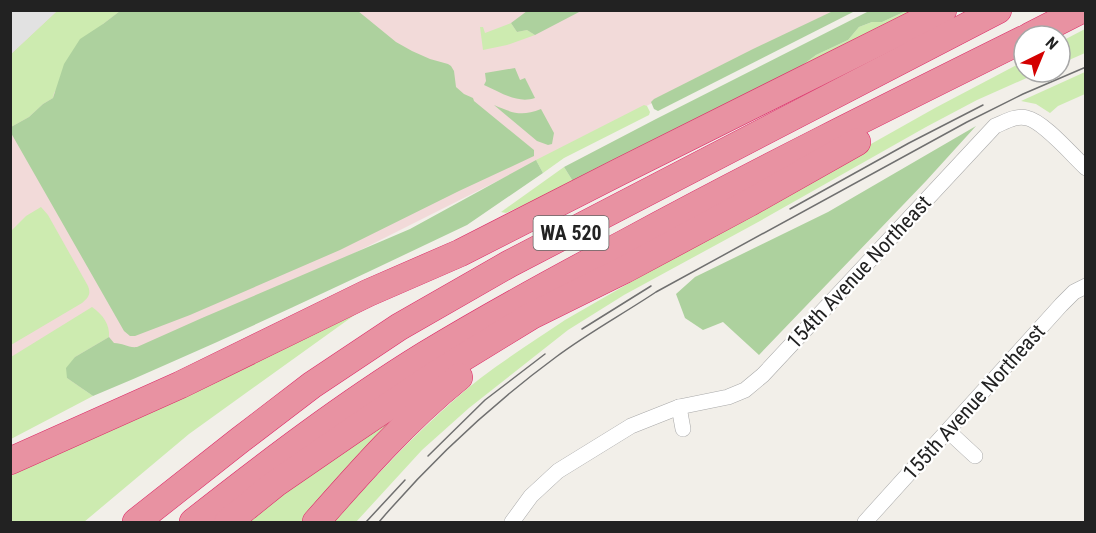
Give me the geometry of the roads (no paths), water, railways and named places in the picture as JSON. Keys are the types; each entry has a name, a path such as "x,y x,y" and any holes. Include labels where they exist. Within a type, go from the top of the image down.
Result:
{"highway":[{"path":"10,461 180,385 368,293 460,253 943,10"},
{"name":"WA 520","path":"141,522 170,496 312,385 399,327 509,264 998,10"},
{"path":"1054,24 1081,10"},
{"path":"1064,24 1086,12"},
{"name":"WA 520","path":"193,522 336,414 423,356 526,296 728,187 1012,45"},
{"path":"228,522 275,484 438,373 531,316 624,270 749,203 1012,54"},
{"path":"315,522 396,434 463,374 487,356 624,270"},
{"path":"136,522 170,496"}],"street":[{"name":"154th Avenue Northeast","path":"512,522 531,496 558,471 632,426 679,407 728,398 745,390 763,375 995,126 1013,118 1027,118 1040,124 1086,168"},
{"name":"155th Avenue Northeast","path":"866,522 1061,305 1074,292 1086,286"},
{"path":"679,407 682,429"},
{"path":"948,431 975,456"}],"tram line":[{"path":"379,522 419,477 485,414 568,348 656,292 967,122 1023,94 1086,67"},
{"path":"790,209 983,105"},
{"path":"582,329 651,286"},
{"path":"428,456 485,400 545,354"},
{"path":"366,522 405,480"}]}
